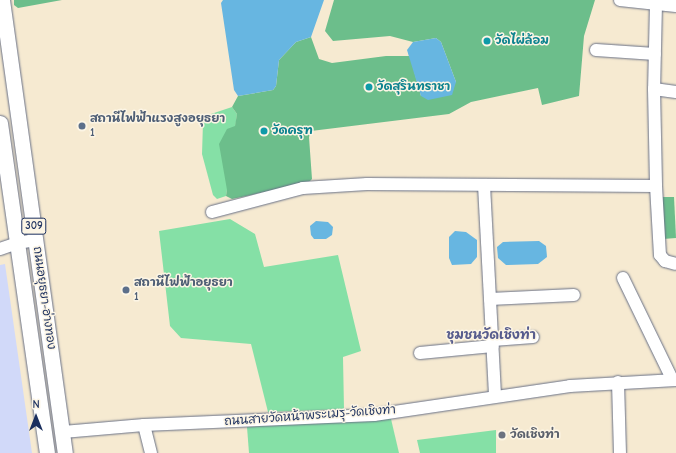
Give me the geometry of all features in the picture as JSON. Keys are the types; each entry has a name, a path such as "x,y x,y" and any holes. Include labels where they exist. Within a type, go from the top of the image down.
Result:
{"main road":[{"name":"ถนนอยุธยา-อ่างทอง","path":"2,0 65,453"},
{"name":"ถนนอยุธยา-อ่างทอง","path":"0,123 47,453"}],"street":[{"path":"620,0 676,6"},
{"path":"656,4 654,89 656,186 660,255 665,261 676,264"},
{"path":"596,50 654,54"},
{"path":"654,89 676,92"},
{"path":"212,212 303,188 367,184 656,186"},
{"path":"484,185 495,395"},
{"path":"0,249 17,243 36,240"},
{"path":"623,278 674,379"},
{"path":"490,300 574,295"},
{"path":"420,353 533,337"},
{"name":"ถนนสายวัดหน้าพระเมรุ-วัดเชิงท่า","path":"63,432 144,425 374,415 495,395 570,386 674,379"},
{"path":"618,382 620,453"},
{"path":"144,425 151,453"}],"shaded area":[{"path":"5,264 32,453 0,453 0,265"}],"green space":[{"path":"14,0 62,0 18,8 14,5"},
{"path":"334,0 595,0 584,36 579,96 542,105 538,88 471,102 449,114 311,131 309,137 312,179 308,183 232,199 226,196 227,190 219,144 227,129 235,126 237,114 232,107 238,96 273,90 276,86 279,60 296,42 311,37 319,59 332,63 386,56 410,56 421,96 456,82 441,42 436,38 413,42 390,36 333,41 325,31"},
{"path":"232,107 237,114 227,190 226,196 217,199 213,195 202,154 203,123 211,114"},
{"path":"661,197 674,197 676,238 663,239"},
{"path":"230,219 255,234 264,267 338,255 361,351 343,357 344,409 268,412 251,344 181,338 170,326 159,231"},
{"path":"391,419 399,453 249,453 247,427"},
{"path":"496,430 496,453 420,453 417,440"}],"water":[{"path":"223,0 324,0 311,37 296,42 279,60 276,86 273,90 238,96 234,90 221,3"},
{"path":"436,38 441,42 456,82 452,95 428,100 421,96 407,50 413,42"},
{"path":"316,221 328,222 333,227 332,235 326,239 314,239 311,235 310,226"},
{"path":"455,231 466,232 477,240 477,257 471,264 452,265 449,258 449,237"},
{"path":"539,241 546,246 547,257 538,264 506,265 498,258 497,247 503,242"}],"place":[{"name":"วัดไผ่ล้อม","path":"487,41"},
{"name":"วัดสุรินทราชา","path":"369,87"},
{"name":"สถานีไฟฟ้าแรงสูงอยุธยา 1","path":"82,126"},
{"name":"วัดครุฑ","path":"264,131"},
{"name":"สถานีไฟฟ้าอยุธยา 1","path":"126,290"},
{"name":"วัดเชิงท่า","path":"502,435"}],"district":[{"name":"ชุมชนวัดเชิงท่า","path":"491,335"}]}
